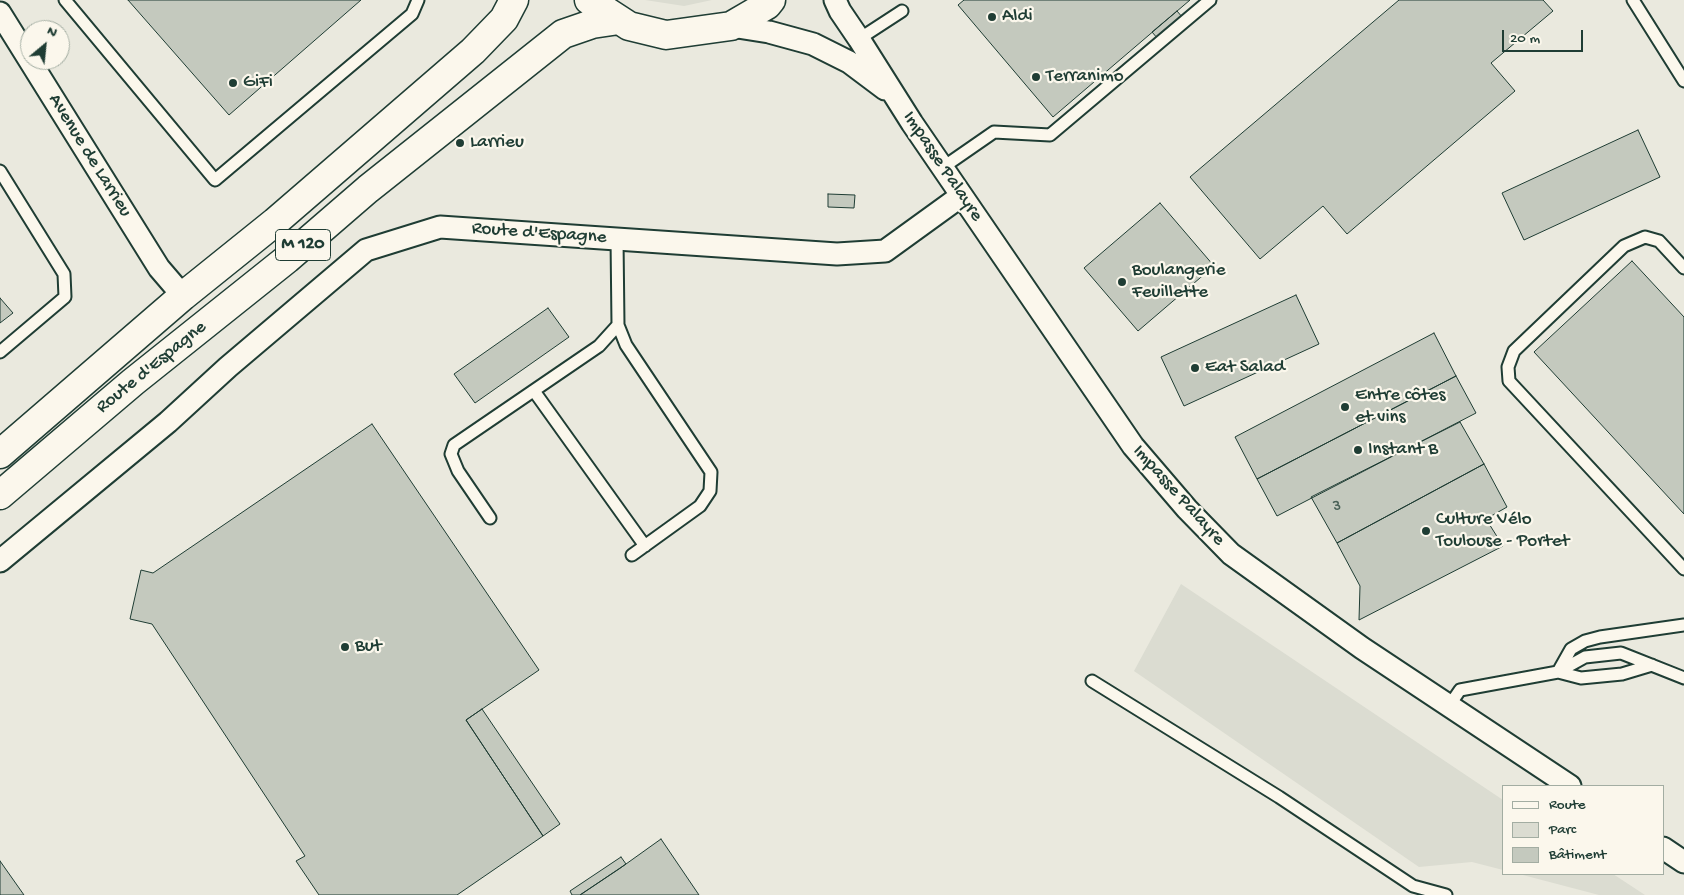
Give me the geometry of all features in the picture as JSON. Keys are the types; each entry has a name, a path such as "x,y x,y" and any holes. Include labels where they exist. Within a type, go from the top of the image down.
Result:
{"main road":[{"name":"Route d'Espagne","path":"0,454 183,296 275,222 473,51 504,19 514,0"},
{"path":"589,0 629,26 666,35 731,26 771,0"},
{"name":"Route d'Espagne","path":"0,494 133,382 563,34 592,24 618,20"}],"street":[{"name":"Impasse Palayre","path":"835,0 840,11 942,168 1133,446 1187,509 1231,554 1362,648 1568,785"},
{"name":"Avenue de Larrieu","path":"0,13 159,268 183,296"},
{"name":"Impasse Palayre","path":"731,26 769,32 813,44 849,62 895,97"},
{"name":"Route d'Espagne","path":"0,561 168,422 228,367 366,250 440,227 837,254 885,251 961,196"},
{"path":"1664,849 1684,862"}],"lane":[{"path":"65,0 215,180 412,14 418,0"},
{"path":"942,168 994,132 1050,134 1210,0"},
{"path":"1633,0 1684,81"},
{"path":"859,39 902,11"},
{"path":"0,171 64,274 65,297 0,352"},
{"path":"1684,268 1659,241 1645,238 1624,246 1514,351 1508,367 1509,381 1684,569"},
{"path":"617,239 618,326 626,345 711,472 710,491 700,506 632,555"},
{"path":"490,518 458,471 451,454 454,445 599,346 618,326"},
{"path":"534,391 645,546"},
{"path":"1558,672 1571,649 1585,641 1600,637 1684,625"},
{"path":"1450,706 1460,690 1558,672 1585,657 1620,653 1684,678"},
{"path":"1558,672 1581,678 1622,674 1652,665"},
{"path":"1092,681 1279,797 1413,886 1446,895"}],"shaded area":[{"path":"0,0 1684,0 1684,895 0,895"}],"green space":[{"path":"645,0 712,0 684,6"},
{"path":"1181,584 1502,799 1502,870 1472,862 1419,867 1134,671"},
{"path":"1523,875 1615,875 1645,895 1599,895"}],"building":[{"name":"GiFi","path":"128,0 361,0 229,115"},
{"path":"964,0 1190,0 1053,117 958,5"},
{"path":"1399,0 1543,0 1553,11 1491,63 1515,91 1347,234 1323,206 1260,259 1190,177"},
{"path":"1177,11 1183,18 1158,39 1152,32"},
{"path":"1638,130 1660,177 1524,240 1502,193"},
{"path":"828,194 855,195 854,208 828,207"},
{"path":"1160,203 1214,266 1138,331 1084,268"},
{"path":"1632,261 1684,317 1684,514 1534,352"},
{"path":"1296,295 1319,344 1184,406 1161,357"},
{"path":"0,298 13,313 0,323"},
{"path":"548,308 569,337 475,403 454,374"},
{"name":"Entre côtes et vins","path":"1434,333 1456,376 1257,479 1235,437"},
{"name":"Instant B","path":"1456,376 1476,413 1277,516 1257,479"},
{"path":"1460,422 1484,464 1337,543 1311,497"},
{"name":"But","path":"372,424 539,670 466,720 543,836 457,895 319,895 296,861 305,856 152,624 130,619 141,570 153,573"},
{"name":"Culture Vélo Toulouse - Portet","path":"1484,464 1507,507 1486,519 1503,546 1359,620 1360,586 1337,543"},
{"path":"482,709 560,824 543,836 466,720"},
{"path":"661,839 699,895 580,895 619,869"},
{"path":"621,857 626,864 580,895 572,895 570,891"},
{"path":"0,861 24,895 0,895"}],"place":[{"name":"Aldi","path":"992,17"},
{"name":"Terranimo","path":"1036,77"},
{"name":"GiFi","path":"233,83"},
{"name":"Larrieu","path":"460,143"},
{"name":"Boulangerie Feuillette","path":"1122,282"},
{"name":"Eat Salad","path":"1195,368"},
{"name":"Entre côtes et vins","path":"1345,407"},
{"name":"Instant B","path":"1358,450"},
{"name":"Culture Vélo Toulouse - Portet","path":"1426,531"},
{"name":"But","path":"345,647"}]}
